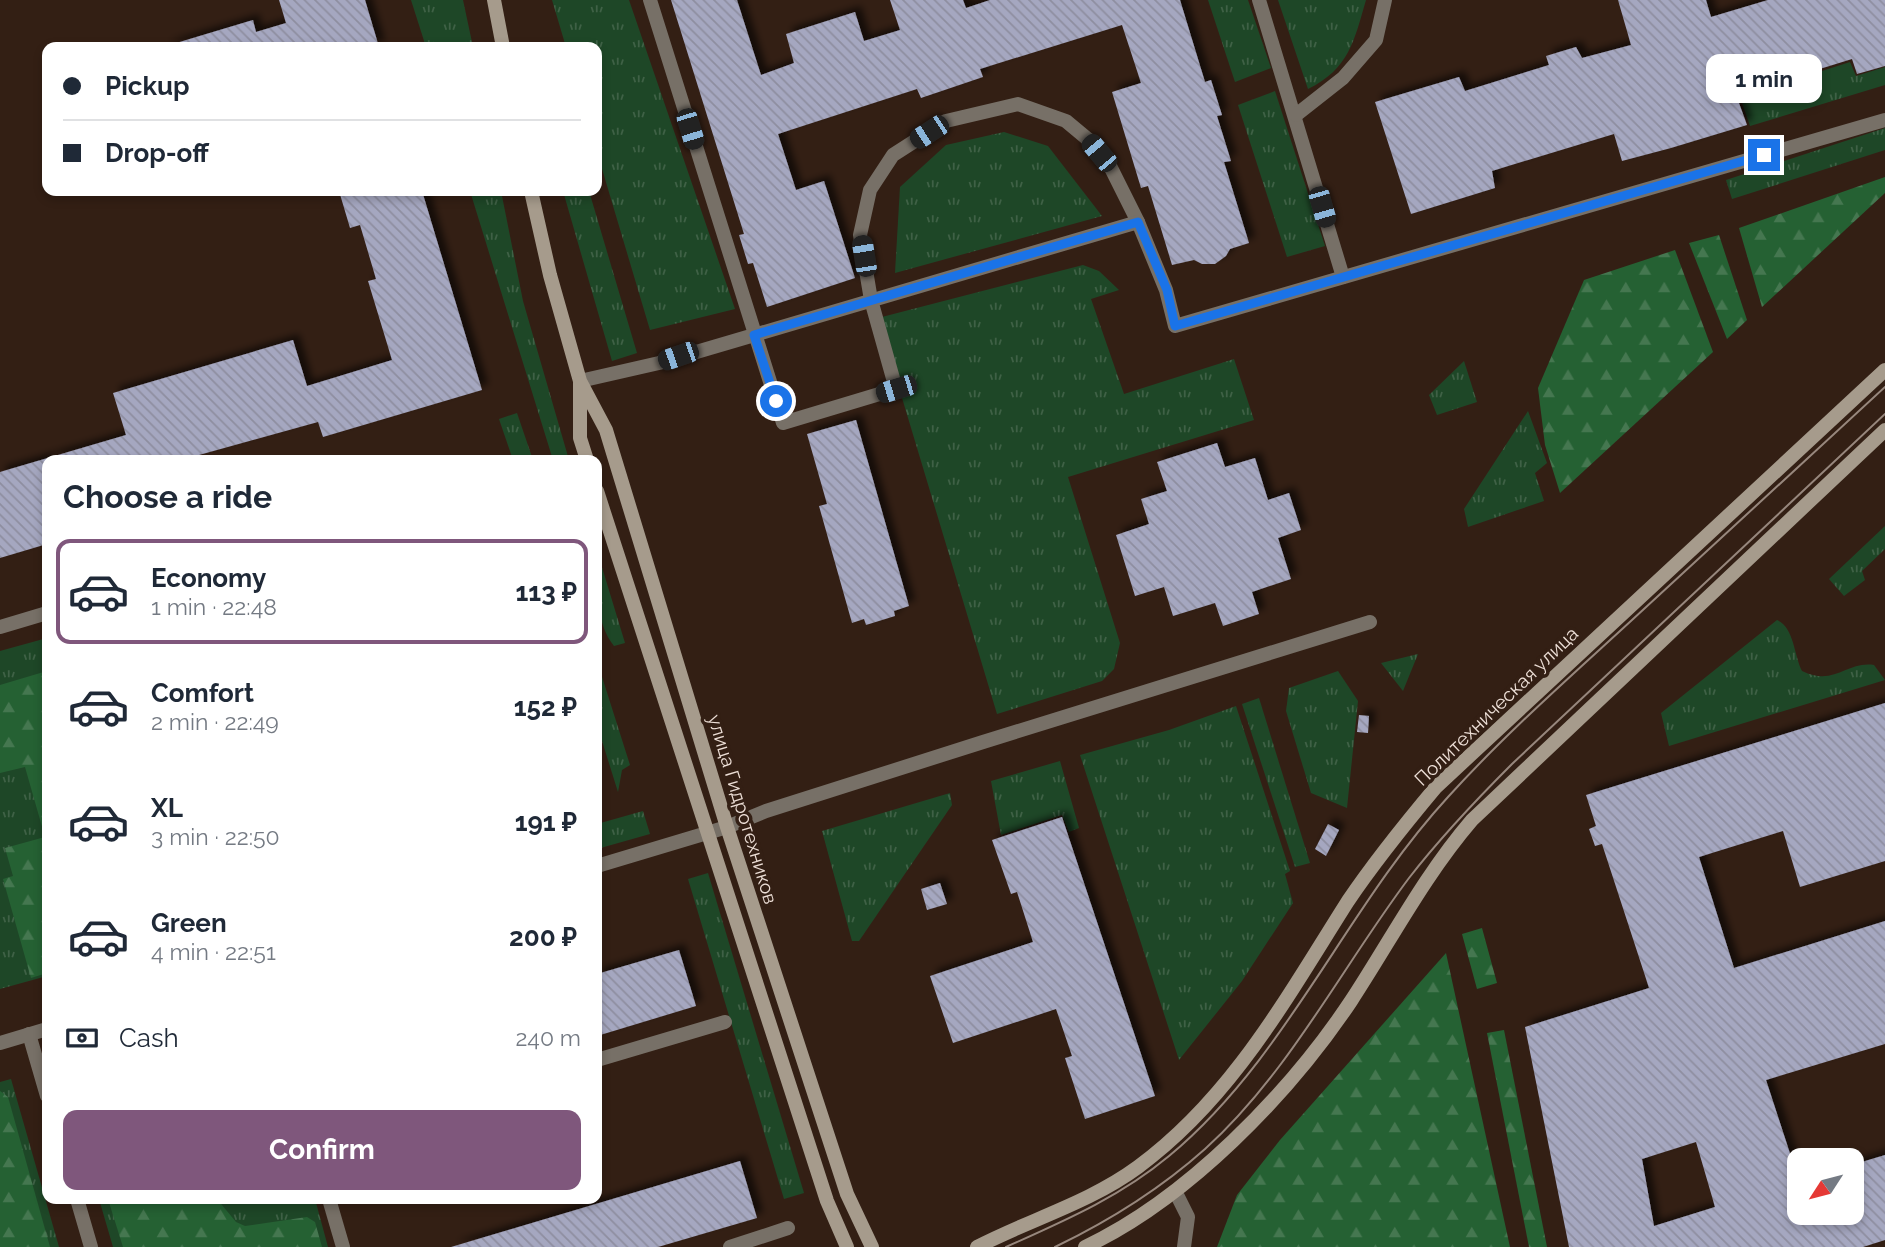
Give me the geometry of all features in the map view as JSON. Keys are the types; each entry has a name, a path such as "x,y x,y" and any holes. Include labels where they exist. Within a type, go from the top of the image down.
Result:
{"main road":[{"path":"494,0 502,42"},
{"name":"улица Гидротехников","path":"532,196 550,275 580,381 606,429 727,827 847,1194 872,1247"},
{"name":"Политехническая улица","path":"977,1247 1088,1198 1138,1167 1187,1127 1258,1045 1380,855 1436,787 1885,370"},
{"name":"улица Гидротехников","path":"580,381 580,438 585,455"},
{"path":"1085,1247 1146,1214 1213,1160 1295,1074 1350,1002 1413,898 1447,849 1472,820 1885,430"},
{"name":"улица Гидротехников","path":"602,507 827,1201 848,1247"}],"street":[{"path":"650,0 783,424 896,389 871,300 860,235 870,190 893,155 946,121 1018,104 1066,121 1090,141 1109,164 1138,222 1167,290 1175,326 1885,120"},
{"path":"1259,0 1343,277"},
{"path":"1296,115 1343,78 1376,40 1385,0"},
{"path":"580,381 754,335 1138,222"},
{"path":"0,627 42,614"},
{"path":"602,864 727,827 766,811 944,754 1370,622"},
{"path":"602,1059 725,1022"},
{"path":"0,1043 42,1030"},
{"path":"29,1034 42,1079"},
{"path":"1176,1192 1188,1217 1184,1247"},
{"path":"78,1204 90,1247"},
{"path":"330,1204 343,1247"},
{"path":"730,1247 788,1228"}],"green space":[{"path":"411,0 463,0 472,42 424,42"},
{"path":"552,0 629,0 735,309 650,330 602,169 602,42 565,42"},
{"path":"1208,0 1248,0 1271,68 1235,82"},
{"path":"1278,0 1366,0 1353,41 1341,63 1322,81 1308,89"},
{"path":"1850,62 1856,76 1885,67 1885,85 1750,126 1740,97"},
{"path":"1275,91 1325,246 1287,257 1238,105"},
{"path":"1885,128 1885,150 1732,199 1726,180"},
{"path":"1004,132 1048,146 1102,216 895,273 900,187 946,145"},
{"path":"1885,177 1885,193 1762,307 1739,228"},
{"path":"472,196 502,196 523,301 568,455 551,455"},
{"path":"564,196 590,196 637,353 612,361"},
{"path":"1719,235 1747,320 1727,339 1689,243"},
{"path":"1675,250 1713,352 1560,493 1545,445 1538,388 1584,280"},
{"path":"1083,265 1099,271 1119,290 1091,299 1124,394 1234,359 1254,420 1068,477 1120,643 1114,669 1102,681 997,714 878,318"},
{"path":"1464,361 1477,402 1437,415 1429,395"},
{"path":"1528,411 1547,463 1535,473 1544,501 1468,527 1464,509"},
{"path":"517,413 531,455 511,455 499,419"},
{"path":"1885,526 1885,549 1862,571 1865,580 1844,596 1829,579"},
{"path":"602,567 625,643 614,646 604,627"},
{"path":"1777,620 1790,635 1802,671 1823,676 1856,666 1874,665 1885,680 1669,746 1661,713"},
{"path":"42,639 42,977 0,989 0,651"},
{"path":"1418,654 1403,691 1381,663"},
{"path":"1338,671 1358,701 1347,808 1311,793 1286,711 1289,688"},
{"path":"42,672 42,826 25,767 0,773 0,685"},
{"path":"602,677 630,765 622,770 618,792 602,741"},
{"path":"1259,698 1310,863 1295,867 1242,704"},
{"path":"1236,706 1290,871 1285,874 1293,903 1242,981 1179,1060 1080,755 1169,730"},
{"path":"1060,761 1079,828 1069,832 1062,815 1001,835 991,781"},
{"path":"950,793 952,805 859,941 852,941 822,831"},
{"path":"643,811 650,834 602,848 602,823"},
{"path":"42,838 42,975 31,978 3,879 13,876 5,848"},
{"path":"708,873 804,1193 784,1199 688,879"},
{"path":"1482,928 1497,983 1477,989 1462,934"},
{"path":"1446,953 1510,1247 1217,1247 1237,1195 1280,1140"},
{"path":"1504,1030 1547,1247 1529,1247 1487,1033"},
{"path":"11,1079 42,1188 42,1204 47,1204 59,1247 0,1247 0,1082"},
{"path":"0,1091 8,1097 50,1247 0,1247"},
{"path":"100,1204 316,1204 328,1247 113,1247"},
{"path":"110,1204 221,1204 236,1222 245,1226 307,1217 315,1222 322,1247 123,1247"}],"building":[{"path":"279,0 365,0 378,42 180,42 253,20 256,32 286,23"},
{"path":"671,0 737,0 761,75 794,63 786,34 855,12 864,41 900,30 890,0 963,0 966,8 990,0 1180,0 1205,82 1211,80 1222,115 1217,116 1231,161 1224,162 1249,243 1230,249 1226,256 1215,264 1202,264 1194,260 1172,265 1148,186 1141,188 1112,92 1141,83 1122,25 980,69 983,77 921,98 917,89 778,134 796,190 824,181 855,278 767,307 753,263 748,264 739,235 744,234"},
{"path":"1618,0 1706,0 1711,17 1768,0 1885,0 1885,66 1857,74 1852,59 1736,95 1747,125 1671,148 1622,161 1614,134 1492,171 1495,188 1411,214 1375,102 1459,77 1465,91 1549,65 1546,56 1576,47 1582,58 1631,45"},
{"path":"340,196 424,196 482,390 323,437 318,422 199,455 58,455 126,435 113,393 293,340 307,386 392,360 368,281 376,279 360,225 350,228"},
{"path":"856,420 909,606 894,611 895,616 866,625 864,619 852,623 819,506 827,504 807,434"},
{"path":"1217,443 1225,467 1255,458 1268,500 1289,493 1301,530 1278,538 1291,579 1252,592 1259,614 1223,626 1215,603 1173,616 1164,587 1135,596 1116,535 1149,524 1141,499 1167,491 1157,462"},
{"path":"42,460 42,545 0,558 0,472"},
{"path":"1885,703 1885,861 1800,887 1783,831 1699,857 1734,968 1885,921 1885,1044 1766,1080 1788,1148 1787,1225 1864,1225 1864,1161 1885,1155 1885,1240 1863,1247 1569,1247 1525,1027 1649,988 1602,844 1595,846 1589,829 1596,826 1586,795","holes":["1696,1142 1715,1207 1654,1226 1642,1159"]},
{"path":"1359,715 1369,716 1368,733 1357,732"},
{"path":"1062,817 1155,1096 1085,1119 1065,1058 1072,1056 1056,1009 953,1043 930,976 1033,942 1017,892 1011,894 992,840"},
{"path":"1328,824 1339,830 1326,856 1315,849"},
{"path":"940,883 947,904 927,910 921,889"},
{"path":"679,950 696,1006 602,1034 602,973"},
{"path":"740,1161 757,1218 658,1247 451,1247 602,1204"}],"tram line":[{"path":"1006,1247 1091,1207 1131,1184 1169,1156 1211,1117 1282,1029 1378,887 1411,841 1448,797 1538,706 1885,387"},
{"path":"1055,1247 1096,1226 1152,1191 1188,1164 1235,1119 1289,1053 1384,912 1433,848 1512,764 1885,414"}],"route":[{"path":"776,401 754,335 1138,222 1167,290 1175,326 1764,155"}]}
